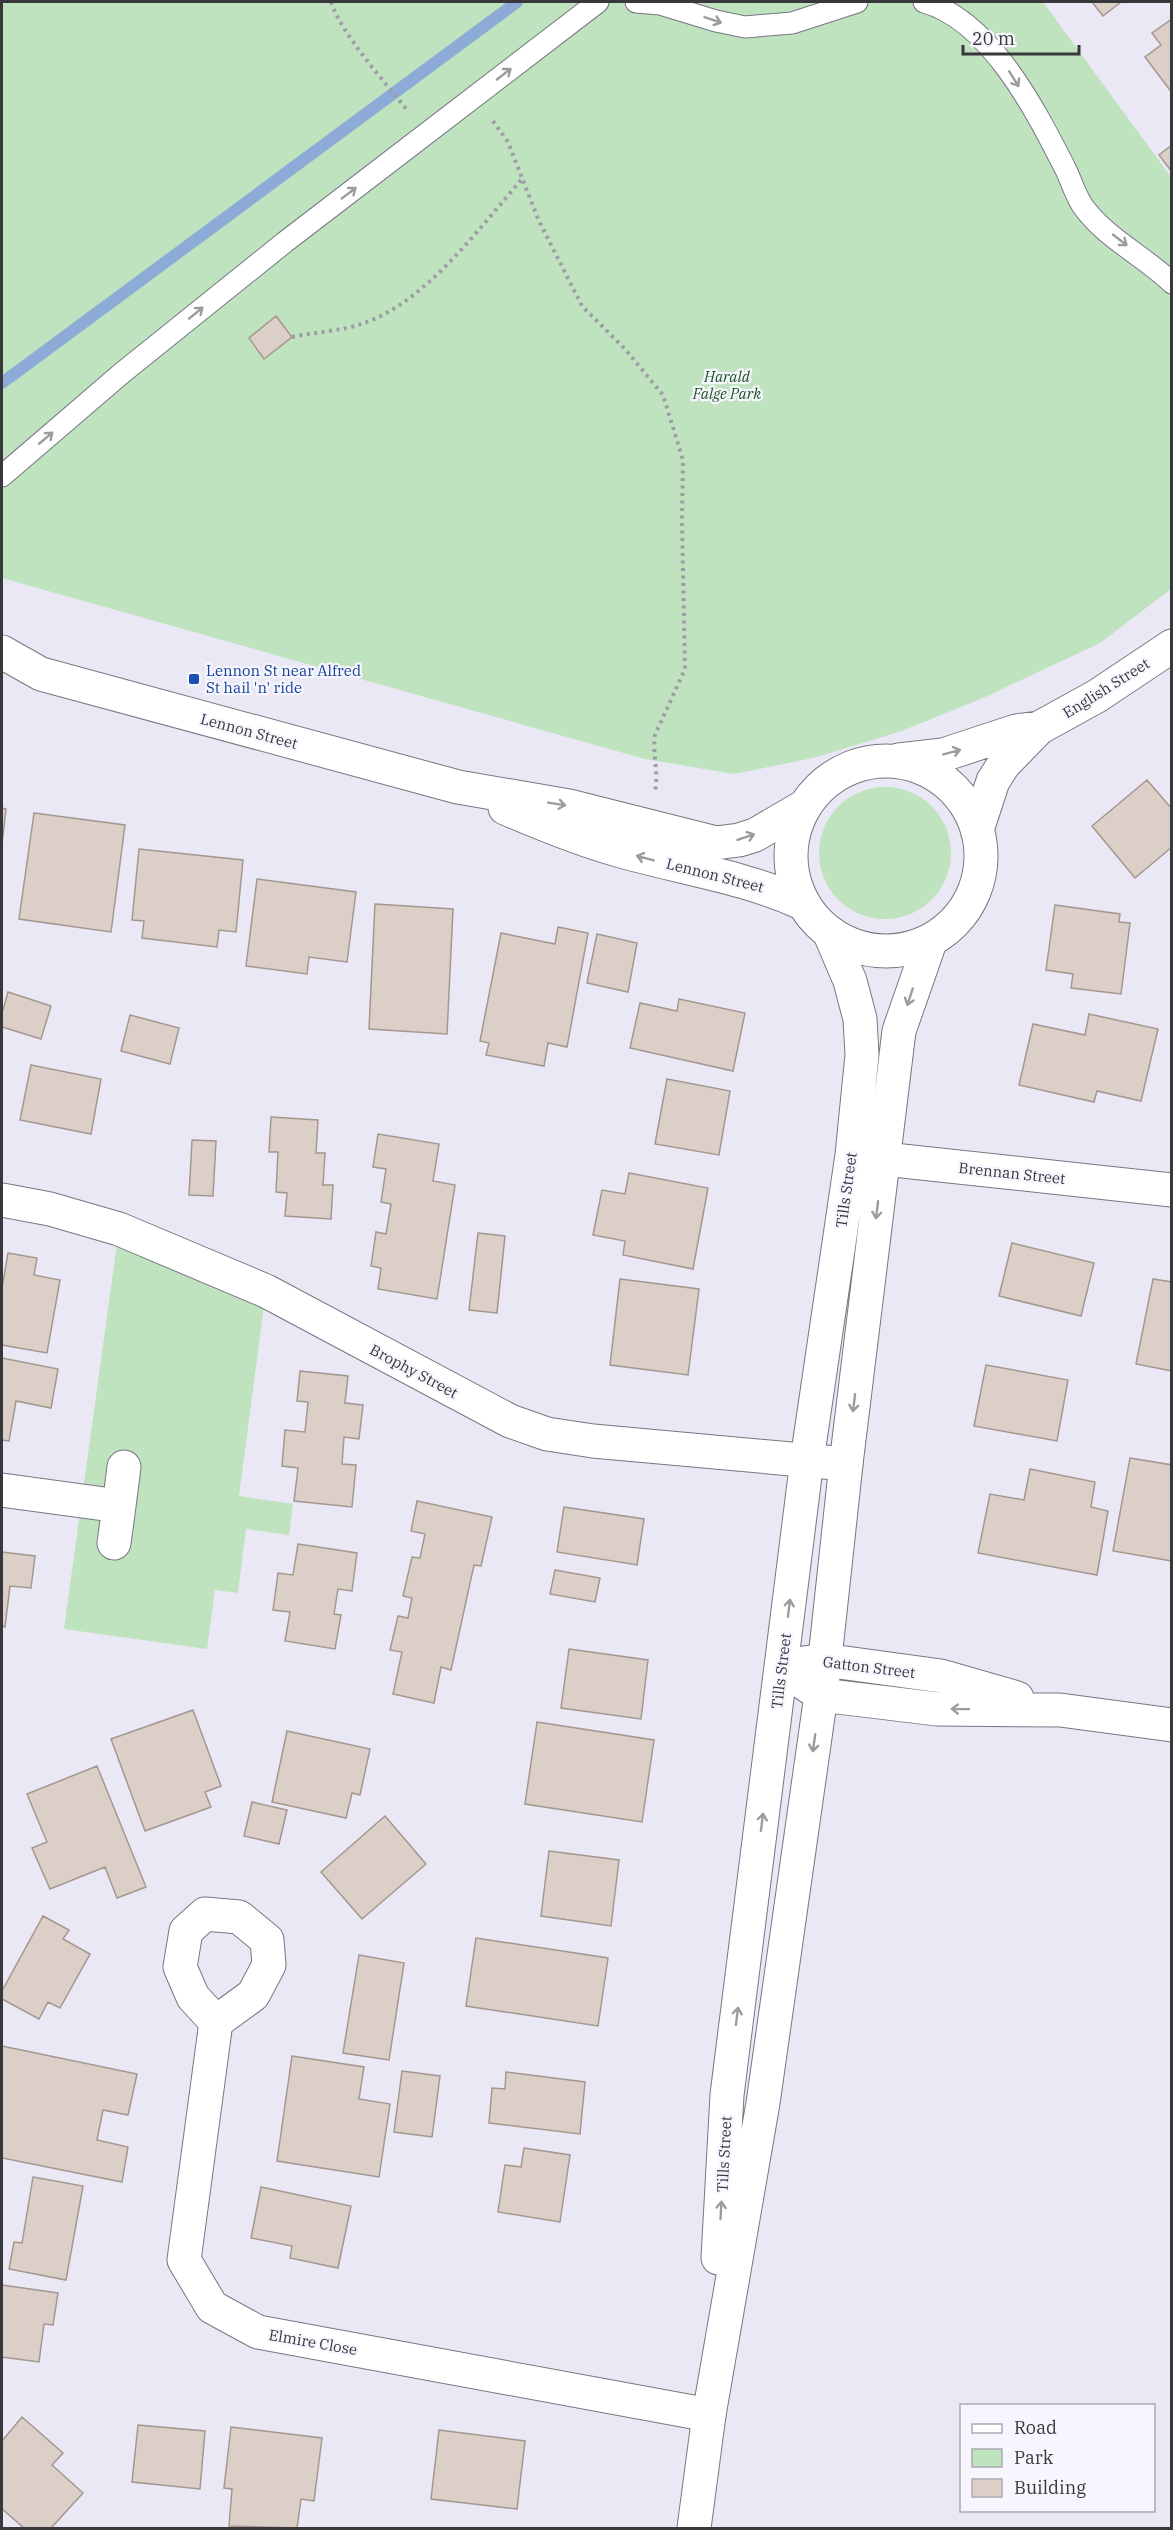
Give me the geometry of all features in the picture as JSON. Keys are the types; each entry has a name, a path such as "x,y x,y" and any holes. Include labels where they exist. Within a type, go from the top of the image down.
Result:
{"street":[{"name":"English Street","path":"977,830 993,780 1004,764 1039,728 1097,696 1172,645"},
{"name":"Lennon Street","path":"2,652 41,674"},
{"name":"Lennon Street","path":"2,672 41,674 458,788 569,806 648,824 694,839 716,843 755,835 803,807"},
{"name":"English Street","path":"895,760 943,755 1016,731 1039,728"},
{"path":"895,760 922,768 946,782 966,804 977,830 982,856 979,882 968,906 957,920 930,942 905,951 879,952 853,946 830,934 814,920 802,903 793,880 790,855 793,831 803,807 815,790 832,776 852,766 873,761 895,760"},
{"name":"Lennon Street","path":"458,788 547,826 618,851 778,892 802,903"},
{"name":"Tills Street","path":"694,2529 709,2415 763,2103 821,1695 846,1464 867,1157 860,1019 850,981 830,934"},
{"name":"Tills Street","path":"709,2415 727,2095 807,1460 867,1157 899,1031 930,942"},
{"name":"Brennan Street","path":"867,1157 1172,1190"},
{"name":"Brophy Street","path":"2,1200 50,1209 119,1229 266,1291 510,1421 547,1434 593,1441 846,1464"},
{"path":"114,1544 124,1467"},
{"path":"2,1490 119,1506"},
{"name":"Gatton Street","path":"781,1667 824,1660 941,1676 1060,1710"},
{"name":"Gatton Street","path":"781,1667 821,1695 937,1708 1060,1710 1172,1725"},
{"name":"Elmire Close","path":"216,2022 184,2260 212,2307 258,2332 709,2415"}],"lane":[{"path":"2,476 122,373 285,242 598,2"},
{"path":"636,2 660,4 745,27 792,23 857,2"},
{"path":"924,2 940,6 970,28 1003,62 1044,126 1082,205 1097,222 1152,264 1172,283"}],"path":[{"path":"331,2 338,17 415,120"},
{"path":"478,96 508,142 538,219 582,306 625,349 663,395 683,460 682,521 686,659 680,684 655,735 653,744 658,777 648,824"},
{"path":"292,337 364,323 405,302 455,256 522,179"}],"green space":[{"name":"Harald Falge Park","path":"2,2 1043,2 1171,177 1171,589 1100,643 983,698 899,732 813,758 734,774 645,759 2,578"},
{"path":"885,787 910,792 932,806 946,828 951,853 946,878 932,900 910,914 885,919 860,914 838,900 824,878 819,853 824,828 838,806 860,792"},
{"path":"119,1229 266,1291 239,1496 293,1504 289,1535 246,1529 238,1593 215,1590 207,1649 64,1629"}],"building":[{"path":"1092,2 1121,2 1103,16"},
{"path":"1172,19 1172,93 1145,57 1161,45 1152,33"},
{"path":"1172,145 1172,172 1159,155"},
{"path":"276,316 292,337 264,359 249,338"},
{"path":"1147,780 1172,809 1172,847 1135,878 1092,826"},
{"path":"2,808 6,809 2,844"},
{"path":"34,813 125,825 111,932 19,919"},
{"path":"139,849 243,860 236,932 219,930 217,947 142,938 144,921 132,920"},
{"path":"257,879 356,892 347,962 309,957 307,974 246,966"},
{"path":"375,904 453,909 447,1034 369,1029"},
{"path":"1055,905 1120,914 1119,922 1130,923 1121,994 1071,988 1073,974 1046,970"},
{"path":"558,927 588,933 567,1047 548,1043 544,1066 486,1055 489,1043 480,1041 501,933 555,944"},
{"path":"597,934 637,943 628,992 587,983"},
{"path":"8,992 51,1006 41,1039 2,1027 2,1013"},
{"path":"679,999 745,1013 733,1071 630,1048 640,1003 677,1011"},
{"path":"1089,1014 1158,1029 1141,1101 1097,1091 1094,1102 1019,1085 1033,1024 1085,1035"},
{"path":"130,1015 179,1028 170,1064 121,1051"},
{"path":"31,1065 101,1079 91,1134 20,1120"},
{"path":"667,1079 730,1091 719,1155 655,1144"},
{"path":"271,1117 318,1120 316,1153 325,1153 323,1185 333,1185 331,1219 285,1216 287,1193 276,1192 278,1152 269,1152"},
{"path":"378,1134 439,1144 433,1181 455,1185 437,1299 378,1289 381,1268 371,1266 376,1232 386,1234 391,1204 381,1202 386,1169 373,1167"},
{"path":"192,1140 216,1141 213,1196 189,1195"},
{"path":"629,1173 708,1188 693,1269 623,1255 625,1241 593,1235 602,1190 625,1194"},
{"path":"478,1233 505,1236 497,1313 469,1310"},
{"path":"1012,1243 1094,1263 1081,1316 999,1296"},
{"path":"8,1253 37,1258 34,1275 60,1280 47,1353 2,1345 2,1288"},
{"path":"620,1279 699,1289 688,1375 610,1365"},
{"path":"1153,1279 1172,1282 1172,1371 1136,1364"},
{"path":"2,1358 58,1369 51,1408 16,1401 9,1441 2,1440"},
{"path":"986,1365 1068,1380 1057,1441 974,1426"},
{"path":"300,1371 348,1376 345,1403 363,1405 359,1439 344,1437 342,1464 356,1465 352,1507 294,1501 298,1468 282,1466 285,1430 305,1432 308,1402 297,1401"},
{"path":"1130,1458 1172,1465 1172,1561 1113,1551"},
{"path":"1030,1469 1095,1482 1091,1507 1108,1511 1097,1575 978,1553 990,1494 1024,1500"},
{"path":"417,1501 492,1517 481,1566 474,1565 451,1670 441,1667 434,1703 393,1694 402,1652 390,1650 398,1616 408,1618 412,1598 403,1596 412,1557 420,1558 425,1534 411,1531"},
{"path":"564,1507 644,1519 637,1565 557,1552"},
{"path":"298,1544 357,1553 352,1591 338,1589 334,1614 341,1615 335,1649 285,1641 290,1612 273,1610 278,1573 293,1575"},
{"path":"2,1552 35,1556 31,1588 10,1586 5,1627 2,1626"},
{"path":"555,1570 600,1578 595,1602 550,1594"},
{"path":"569,1649 648,1660 641,1719 561,1708"},
{"path":"193,1710 221,1786 205,1792 211,1807 145,1831 111,1739"},
{"path":"537,1722 654,1740 642,1822 525,1804"},
{"path":"287,1731 370,1749 360,1795 352,1793 346,1818 272,1802"},
{"path":"97,1766 146,1887 117,1898 105,1867 50,1889 32,1848 47,1842 27,1794"},
{"path":"252,1802 287,1810 279,1844 244,1836"},
{"path":"385,1816 426,1864 362,1919 321,1872"},
{"path":"549,1851 619,1860 611,1926 541,1916"},
{"path":"43,1916 69,1930 63,1939 90,1954 60,2008 48,2002 39,2019 2,1999 2,1991"},
{"path":"476,1938 608,1958 598,2026 466,2006"},
{"path":"359,1955 404,1963 389,2060 343,2053"},
{"path":"2,2046 137,2074 128,2115 103,2110 97,2140 128,2147 122,2182 2,2158"},
{"path":"292,2056 364,2067 359,2099 390,2104 379,2177 277,2161"},
{"path":"402,2071 440,2076 432,2137 394,2132"},
{"path":"506,2072 585,2082 580,2134 489,2123 492,2088 505,2089"},
{"path":"524,2148 570,2155 560,2222 498,2212 505,2165 521,2167"},
{"path":"33,2177 83,2186 66,2280 9,2269 14,2242 22,2243"},
{"path":"261,2187 351,2206 338,2268 290,2258 292,2246 251,2238"},
{"path":"2,2285 58,2293 53,2325 44,2324 39,2362 2,2357"},
{"path":"22,2417 63,2453 52,2465 83,2493 51,2528 24,2528 2,2509 2,2441"},
{"path":"138,2425 205,2431 200,2489 132,2482"},
{"path":"231,2427 322,2438 314,2501 301,2499 297,2528 229,2526 232,2489 224,2488"},
{"path":"439,2430 525,2441 517,2509 431,2499"}],"waterway":[{"path":"2,383 517,2"}],"place":[{"name":"Lennon St near Alfred St hail 'n' ride","path":"194,679"}]}
